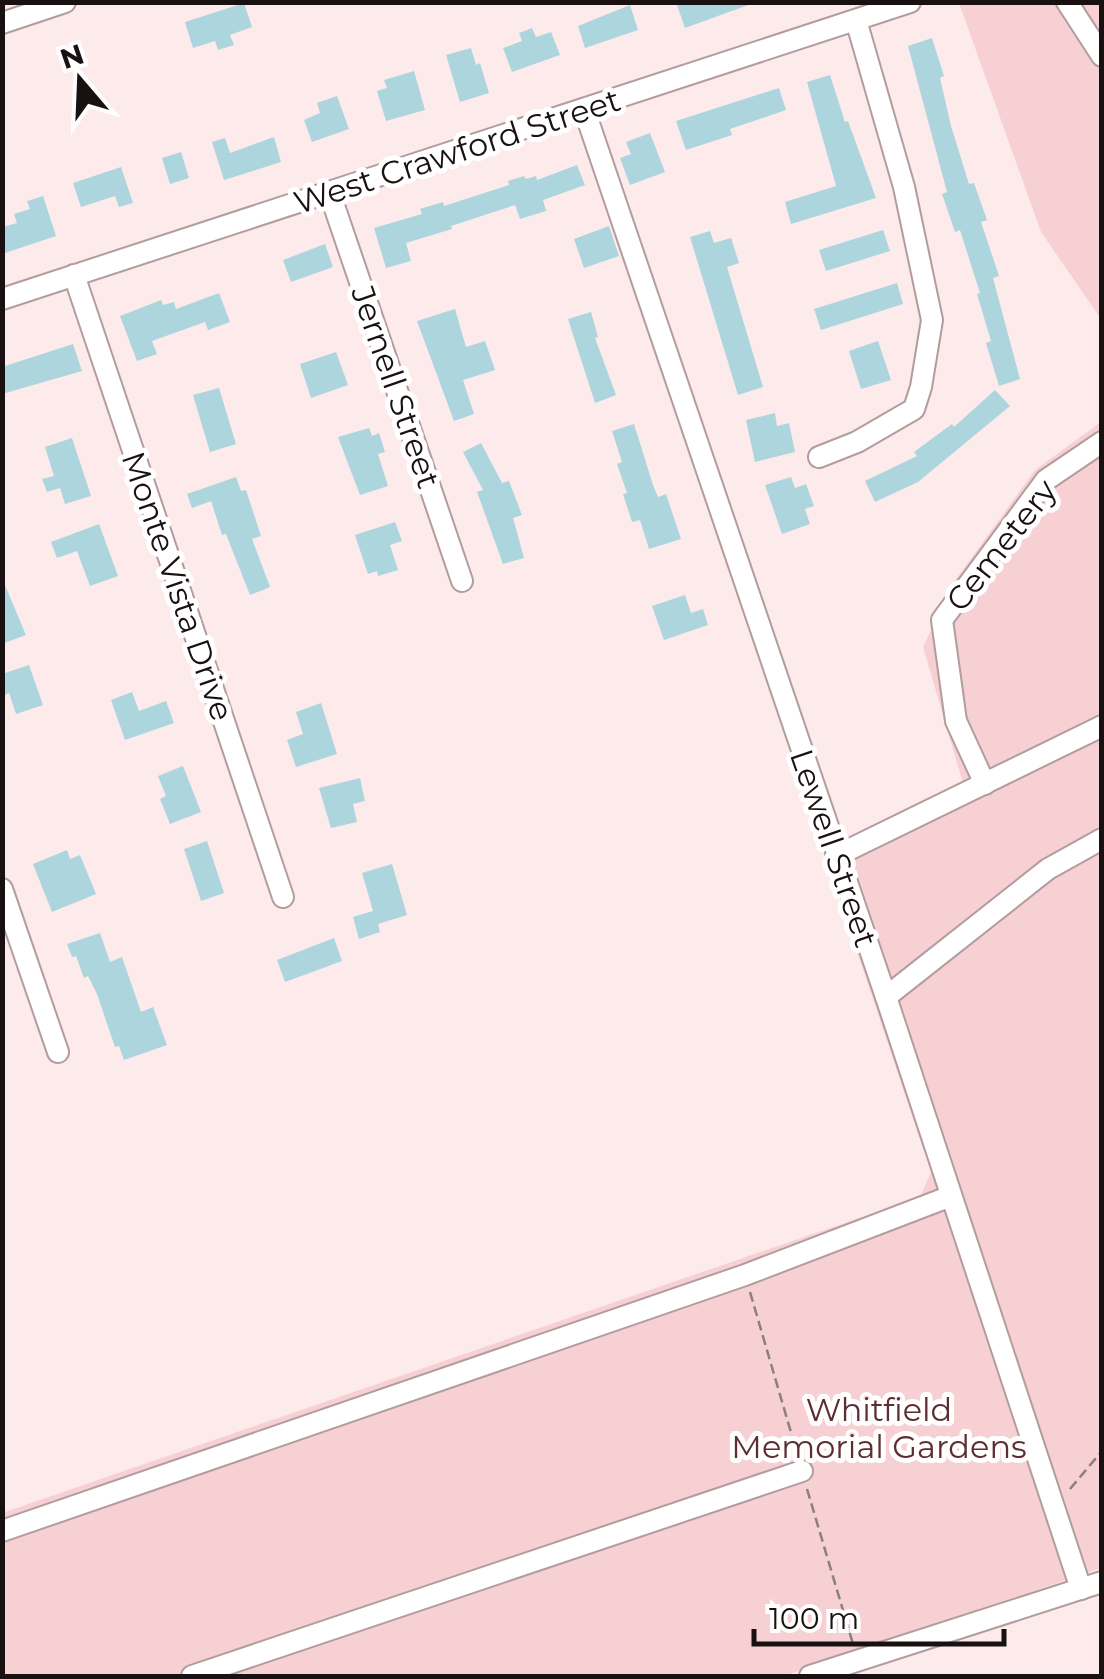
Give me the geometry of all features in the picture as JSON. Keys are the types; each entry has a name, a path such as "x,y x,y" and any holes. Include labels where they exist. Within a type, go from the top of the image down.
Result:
{"street":[{"name":"West Crawford Street","path":"2,299 910,2"},
{"path":"1067,2 1102,56"},
{"path":"2,23 63,3"},
{"path":"819,457 857,442 914,409 932,320 904,187 856,20"},
{"name":"Lewell Street","path":"584,109 886,997 1081,1589"},
{"name":"Jernell Street","path":"330,194 462,581"},
{"name":"Monte Vista Drive","path":"74,275 283,897"},
{"name":"Cemetery","path":"985,784 956,721 942,620 1046,480 1102,442"},
{"path":"836,856 1102,726"},
{"path":"886,997 1048,868 1102,839"},
{"path":"2,889 58,1052"},
{"path":"2,1532 745,1275 950,1196"},
{"path":"192,1676 802,1471"},
{"path":"810,1676 1102,1582"}],"path":[{"path":"1052,1509 1102,1451"}],"green space":[{"path":"959,3 1101,3 1101,319 1041,232"},
{"name":"Whitfield Memorial Gardens","path":"1101,422 1101,1568 784,1676 3,1676 2,1513 920,1197 931,1172 824,853 963,783 923,647 954,582 1035,470"}],"building":[{"path":"676,2 751,2 751,4 685,28"},
{"path":"244,3 252,27 230,35 234,45 218,50 215,41 193,48 185,22"},
{"path":"630,5 638,30 585,48 578,26"},
{"path":"532,28 536,37 551,32 560,55 512,72 503,48 522,41 519,33"},
{"path":"932,38 944,76 940,78 951,126 969,184 974,183 987,220 981,222 999,276 993,278 1020,379 999,386 986,343 991,341 977,294 980,293 960,230 955,232 942,194 947,192 908,46"},
{"path":"471,48 489,93 460,102 446,55"},
{"path":"414,71 425,110 386,121 377,91 387,88 384,80"},
{"path":"830,75 876,198 791,224 785,202 836,186 807,82"},
{"path":"779,88 786,110 730,129 732,135 686,150 676,121"},
{"path":"337,96 349,129 312,142 304,120 320,113 317,103"},
{"path":"650,133 665,172 630,185 620,158 631,154 626,142"},
{"path":"274,137 281,162 224,180 212,142 225,138 230,153"},
{"path":"181,152 189,178 170,184 162,158"},
{"path":"577,165 585,185 543,200 546,211 520,219 515,205 451,226 452,229 406,243 411,261 386,268 374,228 422,214 420,209 443,202 444,206 509,185 508,181 524,176 536,176 537,180"},
{"path":"121,167 133,203 119,207 115,196 81,207 73,183"},
{"path":"43,196 56,236 2,254 2,227 17,223 14,214 30,209 27,201"},
{"path":"609,226 619,256 584,268 574,239"},
{"path":"883,230 890,251 826,271 819,250"},
{"path":"710,231 714,243 731,238 739,263 727,267 763,387 738,395 690,237"},
{"path":"325,244 333,267 291,282 283,260"},
{"path":"897,283 903,304 821,330 814,309"},
{"path":"219,293 230,322 208,330 205,322 152,341 157,354 137,361 120,316 161,300 163,305 174,302 176,309"},
{"path":"455,309 466,347 485,341 495,370 463,380 474,414 454,421 417,321"},
{"path":"591,312 598,337 595,338 616,395 595,403 568,319"},
{"path":"878,341 891,380 861,389 849,351"},
{"path":"73,344 82,371 2,394 2,367"},
{"path":"336,352 348,385 311,398 300,364"},
{"path":"219,388 236,444 210,452 193,395"},
{"path":"995,390 1010,406 918,482 875,502 865,481 917,456 914,452 952,424 954,427"},
{"path":"775,413 777,426 789,423 795,452 755,462 746,420"},
{"path":"634,424 653,485 658,497 666,494 681,539 649,549 640,520 632,522 623,494 627,493 617,464 622,462 612,431"},
{"path":"369,428 372,436 379,433 385,452 378,454 388,486 360,495 338,437"},
{"path":"72,438 91,496 65,504 60,488 47,492 42,479 54,476 45,447"},
{"path":"481,443 502,483 509,481 522,515 513,518 524,558 503,564 477,492 483,490 463,452"},
{"path":"236,477 241,491 246,490 261,536 252,539 270,587 250,595 211,501 192,508 187,494"},
{"path":"791,477 795,488 806,484 814,506 805,509 810,524 782,534 765,485"},
{"path":"395,522 402,541 390,545 398,570 378,576 377,571 368,574 355,535"},
{"path":"99,524 118,576 90,586 77,551 57,558 51,542"},
{"path":"2,578 26,635 2,644"},
{"path":"685,595 691,613 703,609 708,625 664,640 652,606"},
{"path":"29,665 43,705 16,714 9,693 2,696 2,674"},
{"path":"132,692 139,711 166,701 174,723 125,740 111,700"},
{"path":"321,703 337,754 296,767 287,740 303,734 296,712"},
{"path":"183,766 201,812 170,824 160,799 166,796 158,776"},
{"path":"360,778 365,801 353,804 357,822 331,828 319,788"},
{"path":"207,841 224,893 201,901 184,849"},
{"path":"67,850 70,859 80,855 96,894 52,912 33,864"},
{"path":"392,864 407,915 378,924 380,932 359,939 353,917 373,911 362,873"},
{"path":"100,933 110,962 122,957 141,1012 153,1007 167,1045 124,1060 119,1046 115,1047 97,994 67,944"},
{"path":"334,938 342,961 285,982 277,960"}]}
